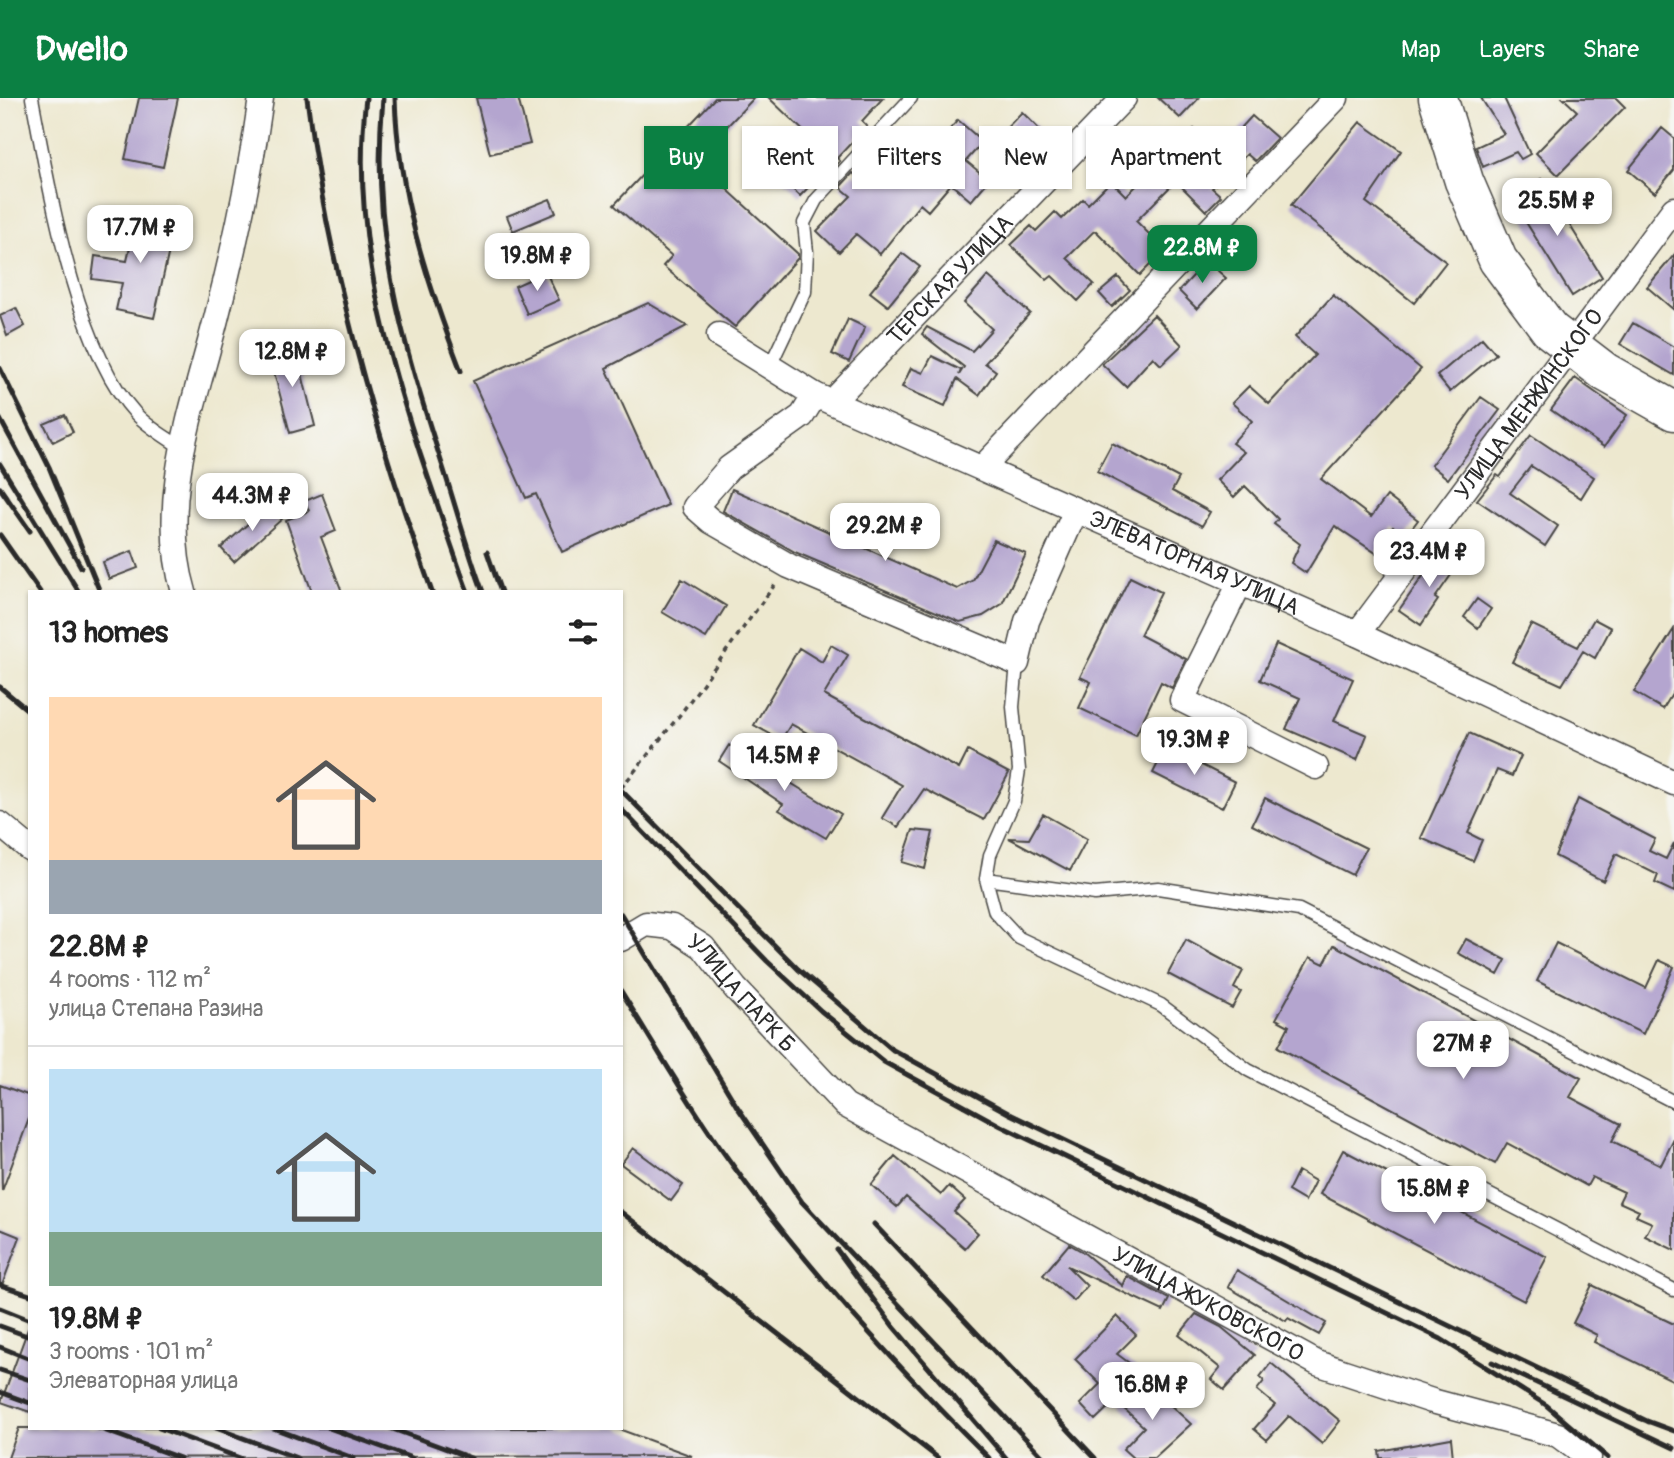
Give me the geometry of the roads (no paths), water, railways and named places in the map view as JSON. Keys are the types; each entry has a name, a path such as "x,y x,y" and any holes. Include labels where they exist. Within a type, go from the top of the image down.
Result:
{"main road":[{"path":"1438,98 1464,181 1498,260 1550,330 1605,372 1674,411"}],"street":[{"path":"184,590 173,546 176,484 233,252 261,98"},
{"name":"ТЕРСКАЯ УЛИЦА","path":"1017,663 789,566 711,521 695,507 729,468 824,398 1124,98"},
{"path":"982,468 1336,98"},
{"name":"УЛИЦА МЕНЖИНСКОГО","path":"1357,634 1674,209"},
{"name":"ЭЛЕВАТОРНАЯ УЛИЦА","path":"719,335 769,368 824,398 1357,634 1674,783"},
{"path":"1017,663 1027,621 1076,510"},
{"path":"1240,583 1182,700 1316,767"},
{"path":"0,824 28,847"},
{"name":"УЛИЦА ПАРК Б","path":"623,938 646,924 672,928 702,947 735,988 845,1105"},
{"name":"УЛИЦА ЖУКОВСКОГО","path":"845,1105 1317,1363 1432,1401 1558,1435 1589,1458"}],"lane":[{"path":"32,98 48,179 77,298 113,383 137,415 183,449"},
{"path":"769,368 805,292 807,252 804,223 816,200 911,98"},
{"path":"1017,663 1013,707 1019,770 1014,802 990,855 986,879 995,912 1019,937 1161,1005 1248,1070 1674,1290"},
{"path":"986,879 1095,894 1158,888 1298,911 1674,1102"}],"railway":[{"path":"307,98 327,223 356,348 392,472 431,590"},
{"path":"366,98 362,147 363,196 376,292 399,387 467,590"},
{"path":"383,98 381,195 392,284 414,372 482,590"},
{"path":"395,98 402,169 416,237 461,371"},
{"path":"0,368 49,467 99,590"},
{"path":"0,419 81,567"},
{"path":"0,464 78,590"},
{"path":"0,488 30,531"},
{"path":"0,535 39,590"},
{"path":"487,552 500,590"},
{"path":"0,687 28,710"},
{"path":"623,792 798,969 893,1050 1010,1114 1649,1422"},
{"path":"623,811 767,961 821,1011 884,1062 1001,1126 1441,1339 1546,1405 1608,1458"},
{"path":"623,917 736,1105 802,1202 1044,1458"},
{"path":"623,994 708,1130 783,1231 882,1348 989,1458"},
{"path":"623,1214 938,1458"},
{"path":"874,1224 1095,1458"},
{"path":"837,1250 893,1326 1006,1458"},
{"path":"0,1285 28,1294"},
{"path":"0,1308 28,1319"},
{"path":"0,1326 28,1336"},
{"path":"0,1347 28,1358"},
{"path":"1492,1362 1674,1448"},
{"path":"0,1370 28,1379"},
{"path":"0,1392 28,1402"},
{"path":"1639,1418 1674,1431"},
{"path":"103,1430 180,1458"},
{"path":"164,1430 240,1458"},
{"path":"221,1430 297,1458"},
{"path":"278,1430 353,1458"},
{"path":"335,1430 412,1458"},
{"path":"395,1430 471,1458"}]}
